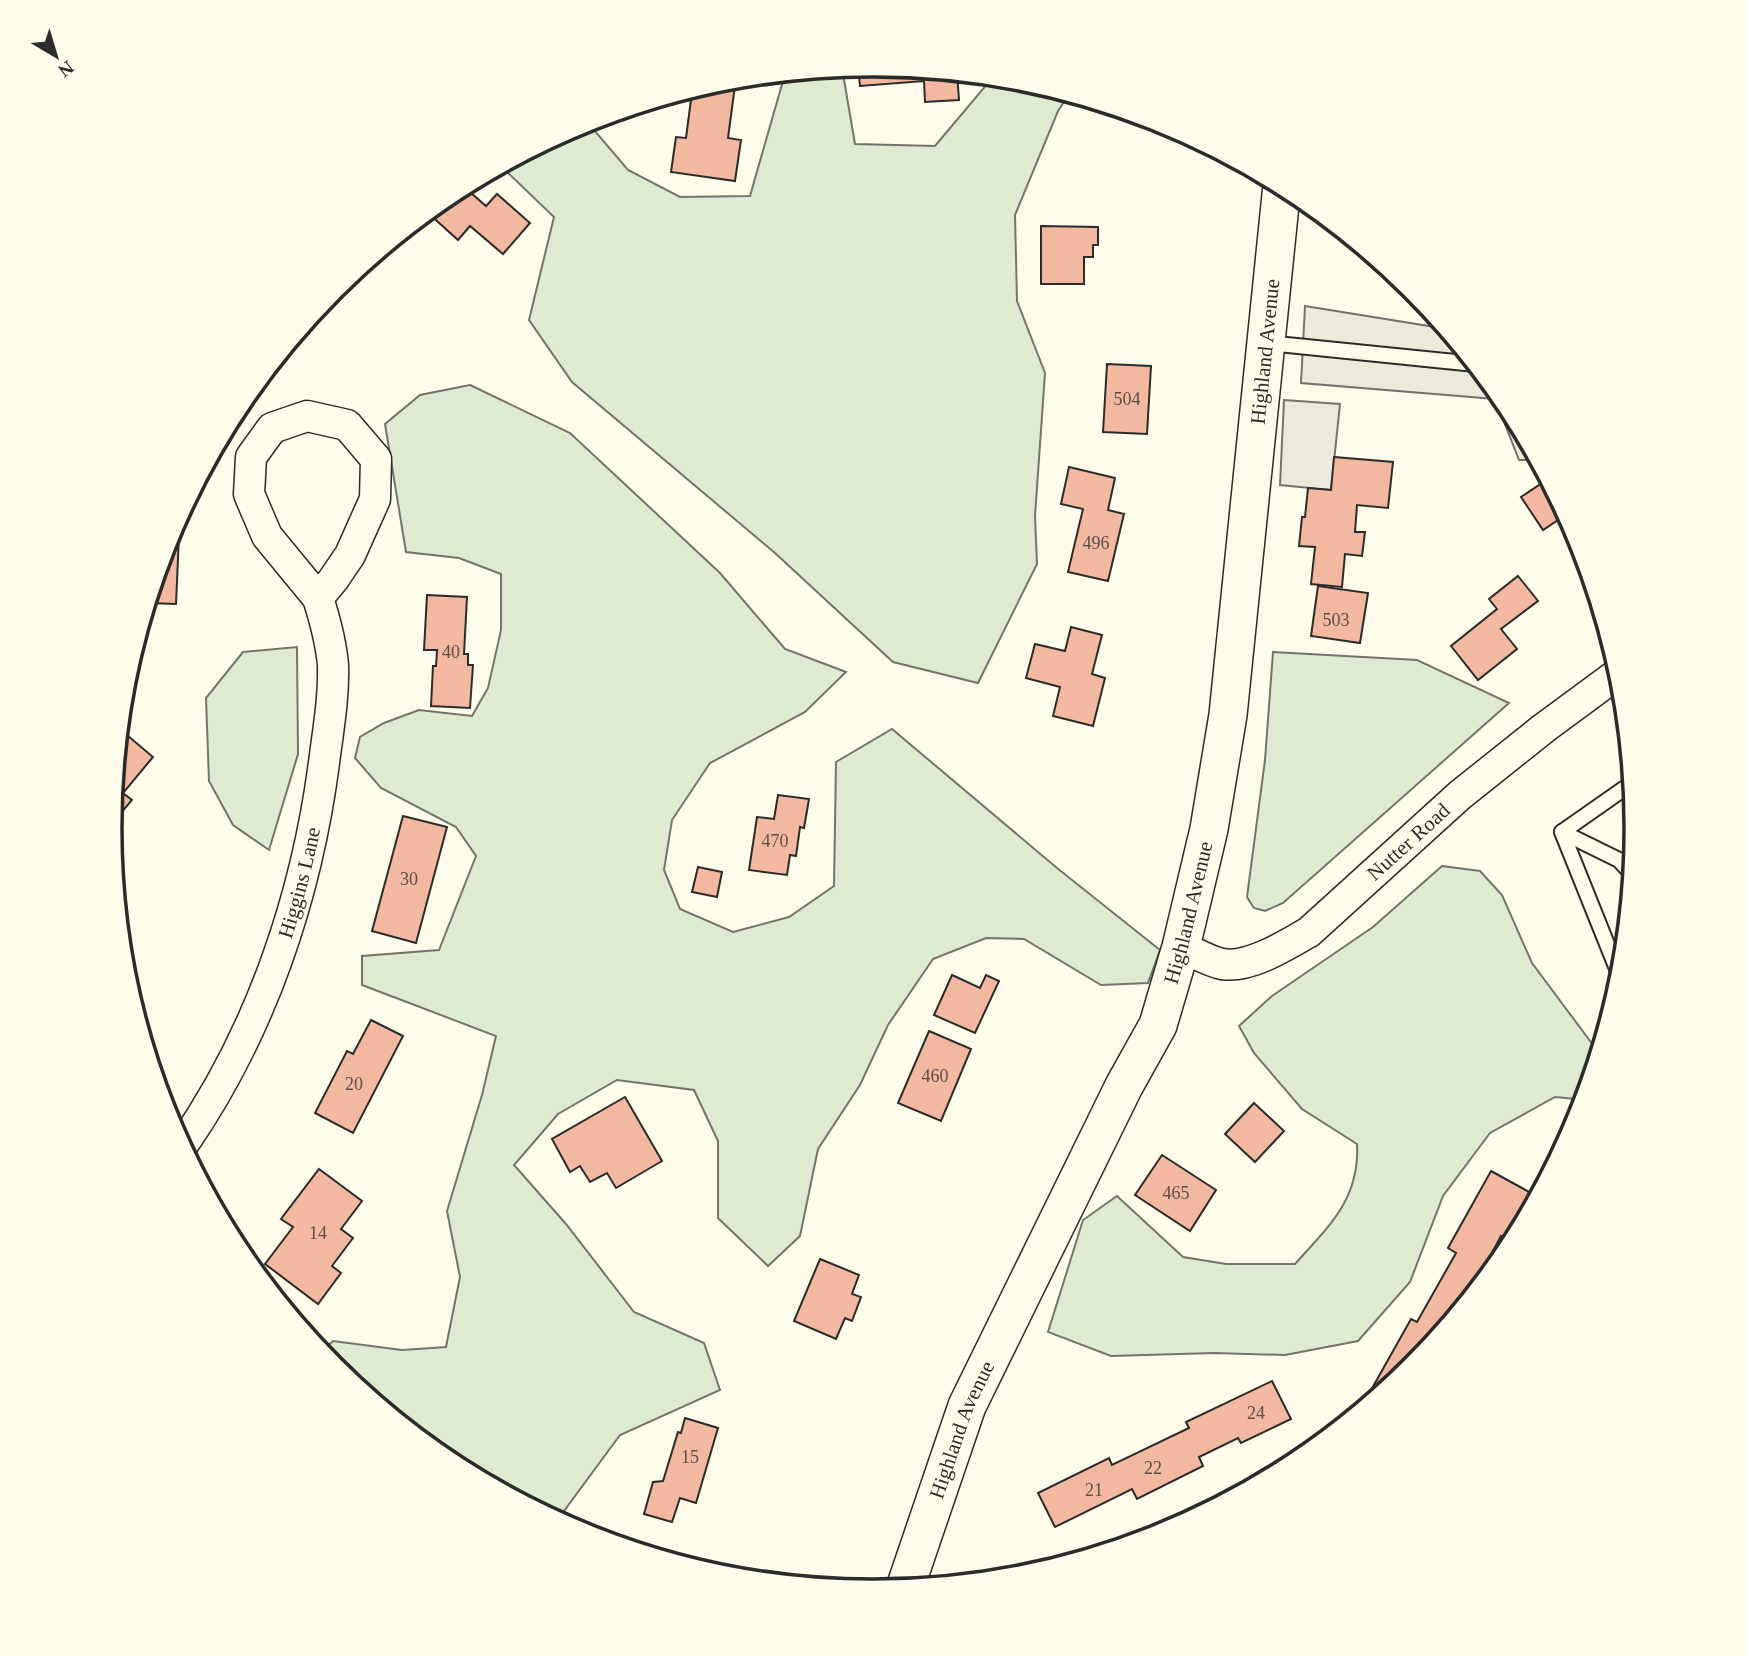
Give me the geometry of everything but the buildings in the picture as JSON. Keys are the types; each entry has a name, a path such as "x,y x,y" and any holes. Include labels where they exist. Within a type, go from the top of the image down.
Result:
{"street":[{"name":"Highland Avenue","path":"909,1578 967,1406 1124,1086 1158,1025 1181,947 1209,830 1228,715 1281,198"},
{"name":"Higgins Lane","path":"189,1136 251,1026 274,971 300,882 321,790 333,696 333,664 328,630 318,598 267,536 249,494 251,457 272,428 307,416 347,425 376,459 375,499 350,555 318,598"},
{"name":"Nutter Road","path":"1181,947 1223,964 1258,959 1291,943 1308,932 1460,795 1610,680"}],"lane":[{"path":"1266,343 1462,363"},
{"path":"1562,832 1623,789"},
{"path":"1562,832 1623,865"},
{"path":"1562,832 1613,958"}],"green space":[{"path":"844,78 855,144 935,146 986,85 1064,102 1015,215 1017,301 1045,373 1035,516 1037,564 978,683 893,662 775,553 572,382 529,320 554,217 508,173 541,154 595,131 628,170 680,197 750,196 783,82"},
{"path":"470,385 570,433 720,573 785,649 846,672 805,712 710,763 672,820 664,870 680,909 733,932 789,917 834,886 836,762 892,729 1057,868 1160,950 1148,983 1101,985 1024,939 986,938 933,959 888,1025 860,1085 818,1149 800,1236 768,1266 718,1218 718,1141 694,1090 617,1080 558,1114 514,1165 566,1224 634,1312 704,1343 720,1390 620,1435 563,1512 498,1478 416,1424 378,1393 329,1345 333,1341 402,1350 446,1347 460,1277 447,1211 482,1095 496,1036 362,985 362,956 439,950 476,856 456,827 381,788 355,758 360,737 384,723 419,710 472,716 488,688 501,630 501,574 459,558 406,552 385,424 420,395"},
{"path":"297,647 298,754 269,850 233,825 209,781 206,698 243,652"},
{"path":"1273,652 1417,660 1509,703 1283,903 1265,911 1254,908 1247,897 1265,760"},
{"path":"1442,866 1480,871 1502,895 1532,963 1592,1044 1573,1099 1555,1097 1490,1133 1443,1196 1410,1282 1358,1341 1285,1355 1214,1353 1111,1356 1048,1332 1083,1220 1117,1196 1183,1257 1226,1264 1295,1264 1330,1224 1348,1196 1357,1163 1357,1144 1302,1109 1254,1053 1239,1026 1272,996 1373,927"}],"shaded area":[{"path":"1305,306 1432,327 1489,398 1301,383"},
{"path":"1284,400 1340,404 1331,490 1280,485"},
{"path":"1503,419 1528,460 1519,460"}]}
